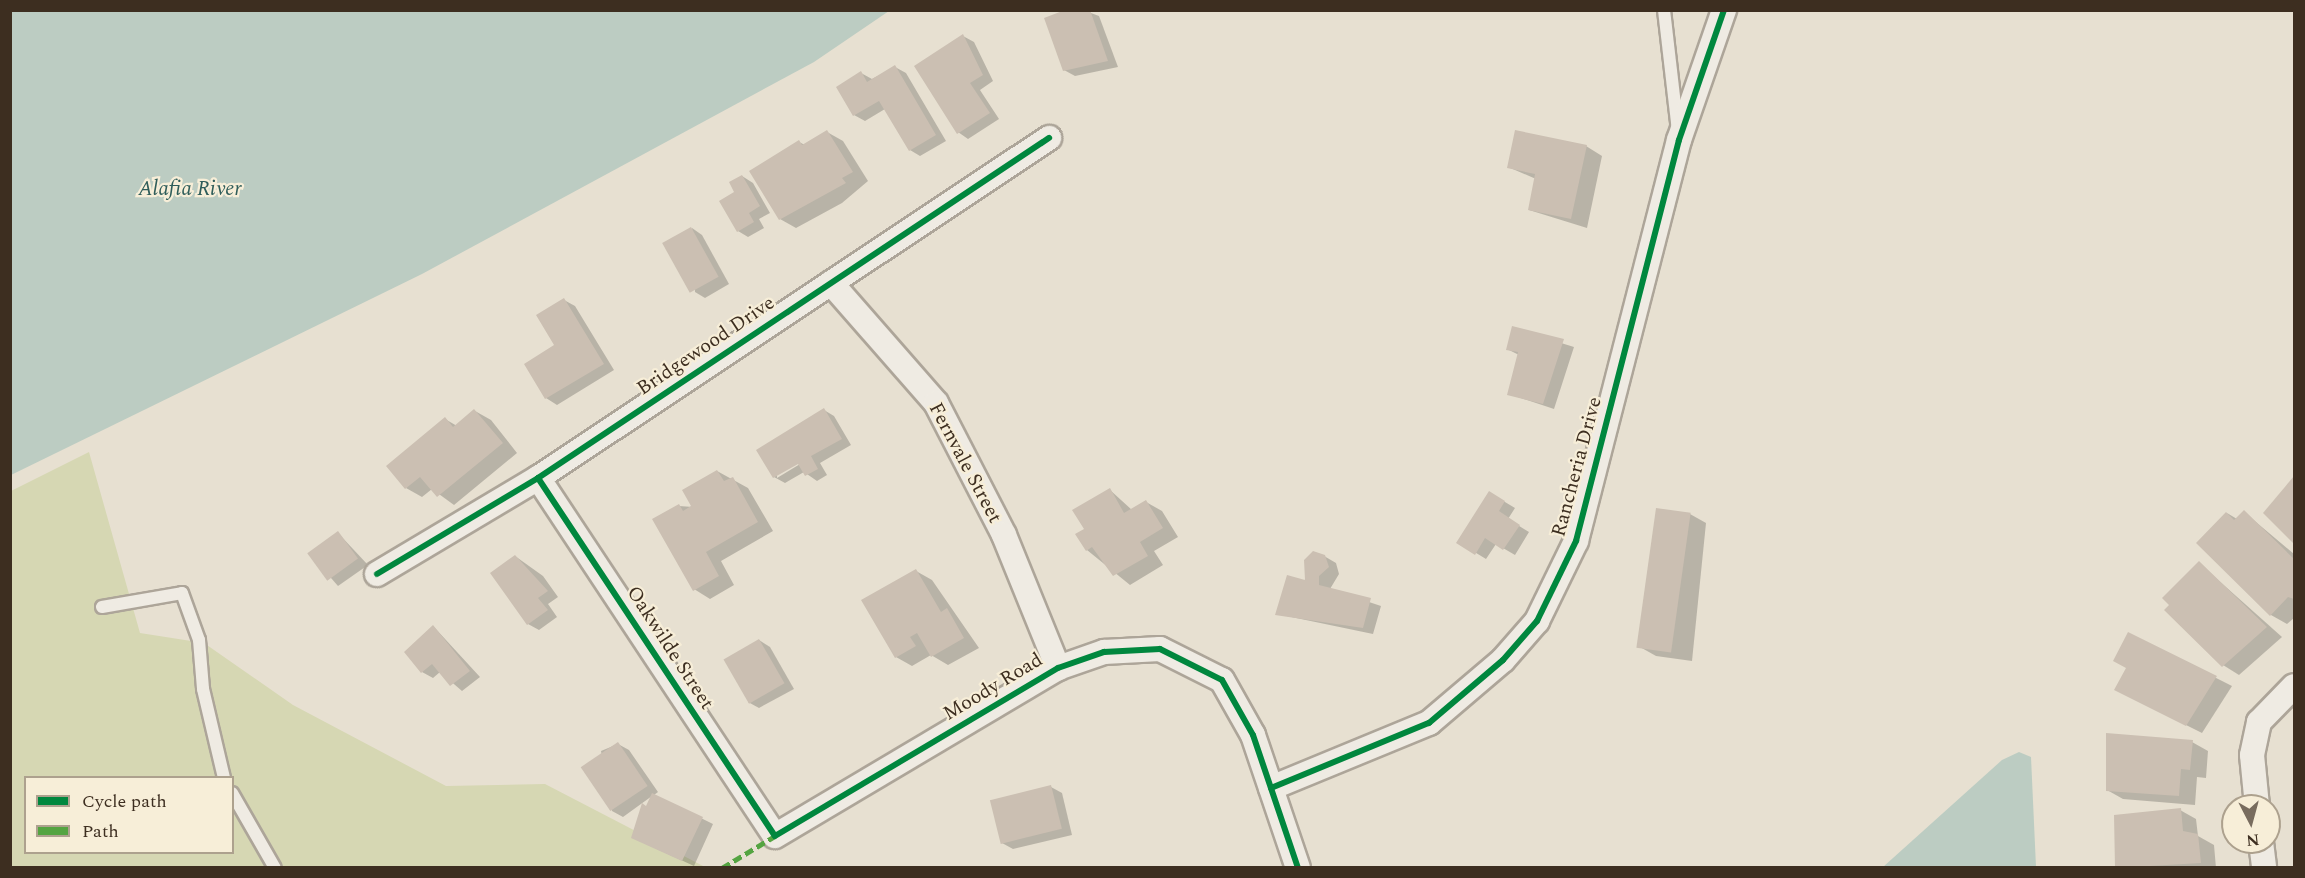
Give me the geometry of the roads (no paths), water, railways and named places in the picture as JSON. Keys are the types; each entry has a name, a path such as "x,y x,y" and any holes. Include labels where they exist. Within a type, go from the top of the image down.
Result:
{"street":[{"name":"Rancheria Drive","path":"1271,788 1429,723 1503,660 1537,621 1576,541 1679,140 1724,10"},
{"name":"Bridgewood Drive","path":"377,574 538,478 1048,138"},
{"name":"Fernvale Street","path":"831,283 936,403 1004,535 1058,668"},
{"name":"Oakwilde Street","path":"538,478 775,836"},
{"name":"Moody Road","path":"775,836 1058,668 1104,652 1160,649 1222,680 1253,735 1298,867"},
{"path":"2256,794 2252,755 2259,722 2295,686"}],"lane":[{"path":"1664,10 1679,140"},
{"path":"102,607 182,593 199,640 203,689 224,776"},
{"path":"234,797 274,867"}],"water":[{"name":"Alafia River","path":"11,10 889,11 814,62 422,274 11,475"},
{"path":"2019,752 2031,757 2036,867 1883,867 2002,760"}]}
